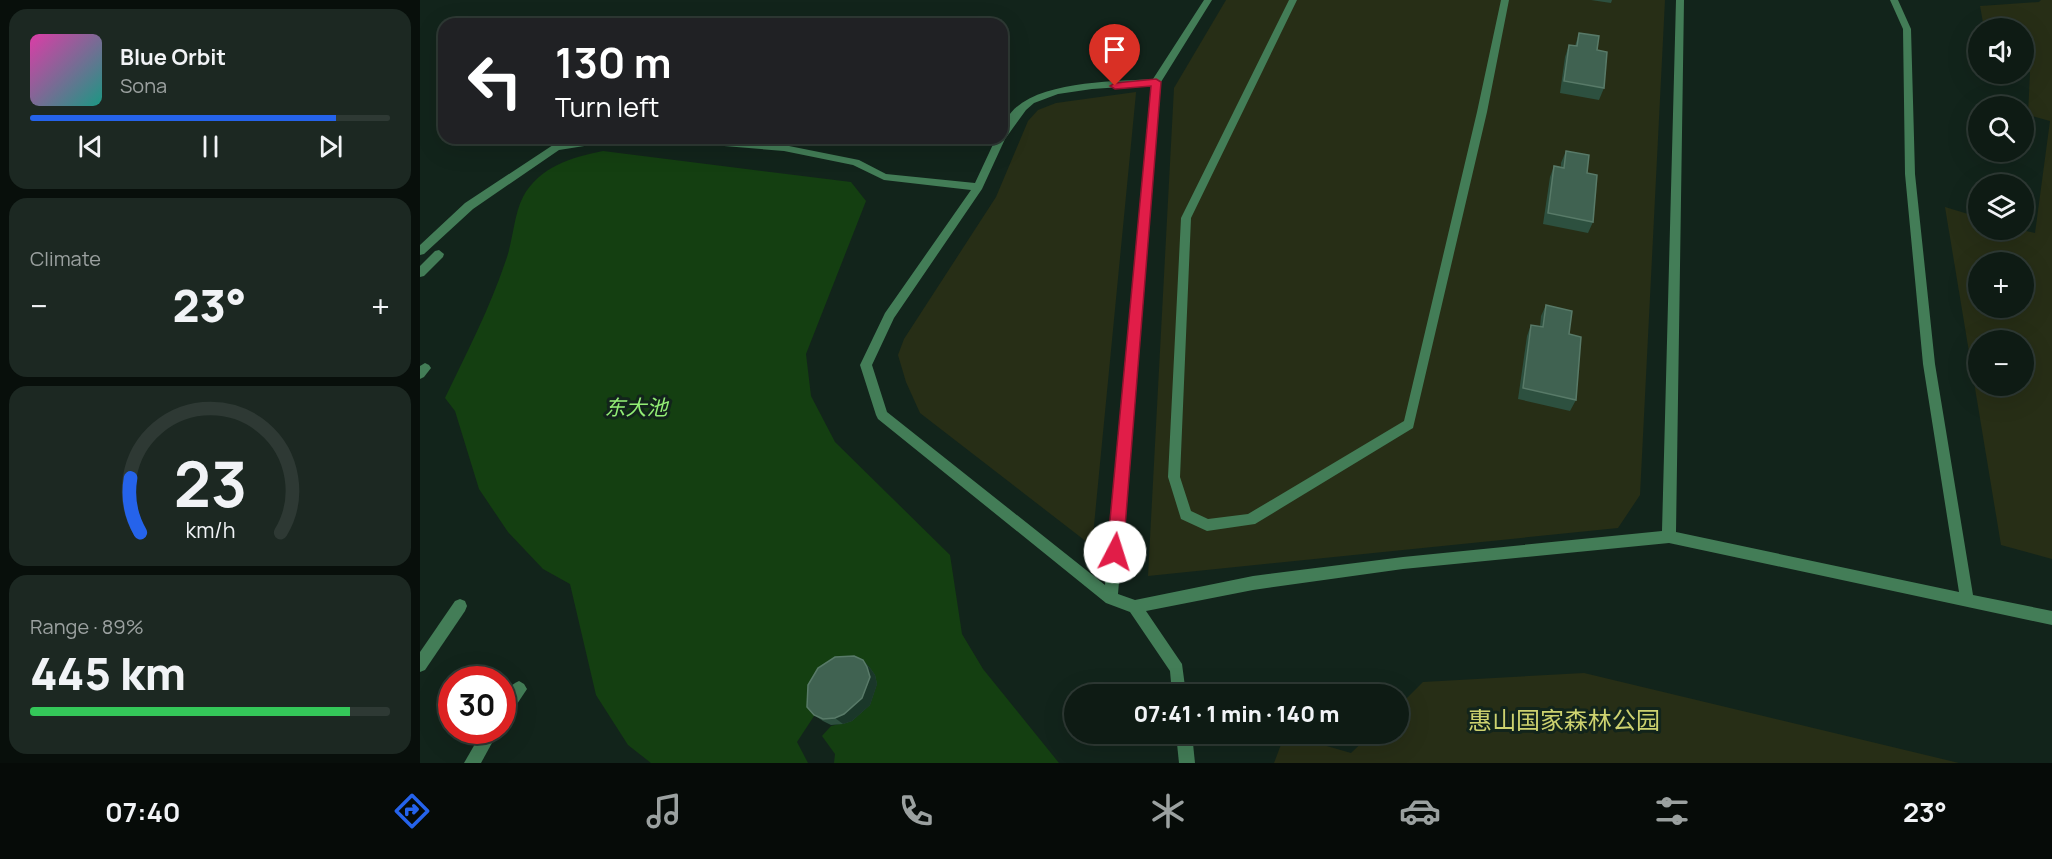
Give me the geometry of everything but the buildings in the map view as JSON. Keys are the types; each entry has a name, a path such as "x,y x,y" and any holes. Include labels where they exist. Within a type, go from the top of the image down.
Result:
{"street":[{"path":"1111,598 1156,82 1208,0"},
{"path":"1293,0 1186,218 1174,477 1186,515 1207,525 1250,520 1409,424 1482,112 1504,0"},
{"path":"1669,537 1680,0"},
{"path":"1894,0 1907,29 1910,174 1929,364 1967,601"},
{"path":"1008,125 1029,101 1053,92 1156,82"},
{"path":"420,251 469,206 556,147 576,144"},
{"path":"736,144 784,148 856,162 884,177 978,187"},
{"path":"999,144 978,187 889,316 866,365 882,415 1111,598 1135,607 1253,583 1402,563 1669,537 2052,618"},
{"path":"420,251 439,254 420,273"},
{"path":"420,664 460,606"},
{"path":"1135,607 1177,669 1178,684"},
{"path":"516,693 519,689"},
{"path":"472,763 484,744"},
{"path":"1185,744 1187,763"}],"green space":[{"path":"1226,0 1665,0 1640,495 1618,528 1148,576 1174,88"},
{"path":"2052,0 2052,559 2001,545 1976,396 2034,396 2034,330 1968,330 1968,346 1945,207 1968,214 1968,240 2034,240 2050,121 2034,117 2034,96 2029,96 2029,84 2034,84 2034,18 1982,18 1980,6"},
{"path":"1136,92 1092,546 920,413 906,382 898,355 904,339 996,197 1028,121 1038,110 1056,103"},
{"name":"惠山国家森林公园","path":"1584,673 1959,763 1274,763 1281,744 1320,744 1351,753 1360,744 1409,744 1409,696 1423,682"}],"water":[{"name":"东大池","path":"603,151 851,182 866,201 806,354 811,396 835,442 950,555 962,634 983,669 1059,763 651,763 628,745 596,695 570,584 543,569 508,532 479,489 455,411 445,398 500,278 523,197 538,178 557,165 580,156"}],"pier":[{"path":"862,664 870,668 877,684 870,705 852,721 831,726 822,736 835,754 834,763 808,763 797,742 816,713"}],"route":[{"path":"1115,86 1156,82 1115,552"}]}
